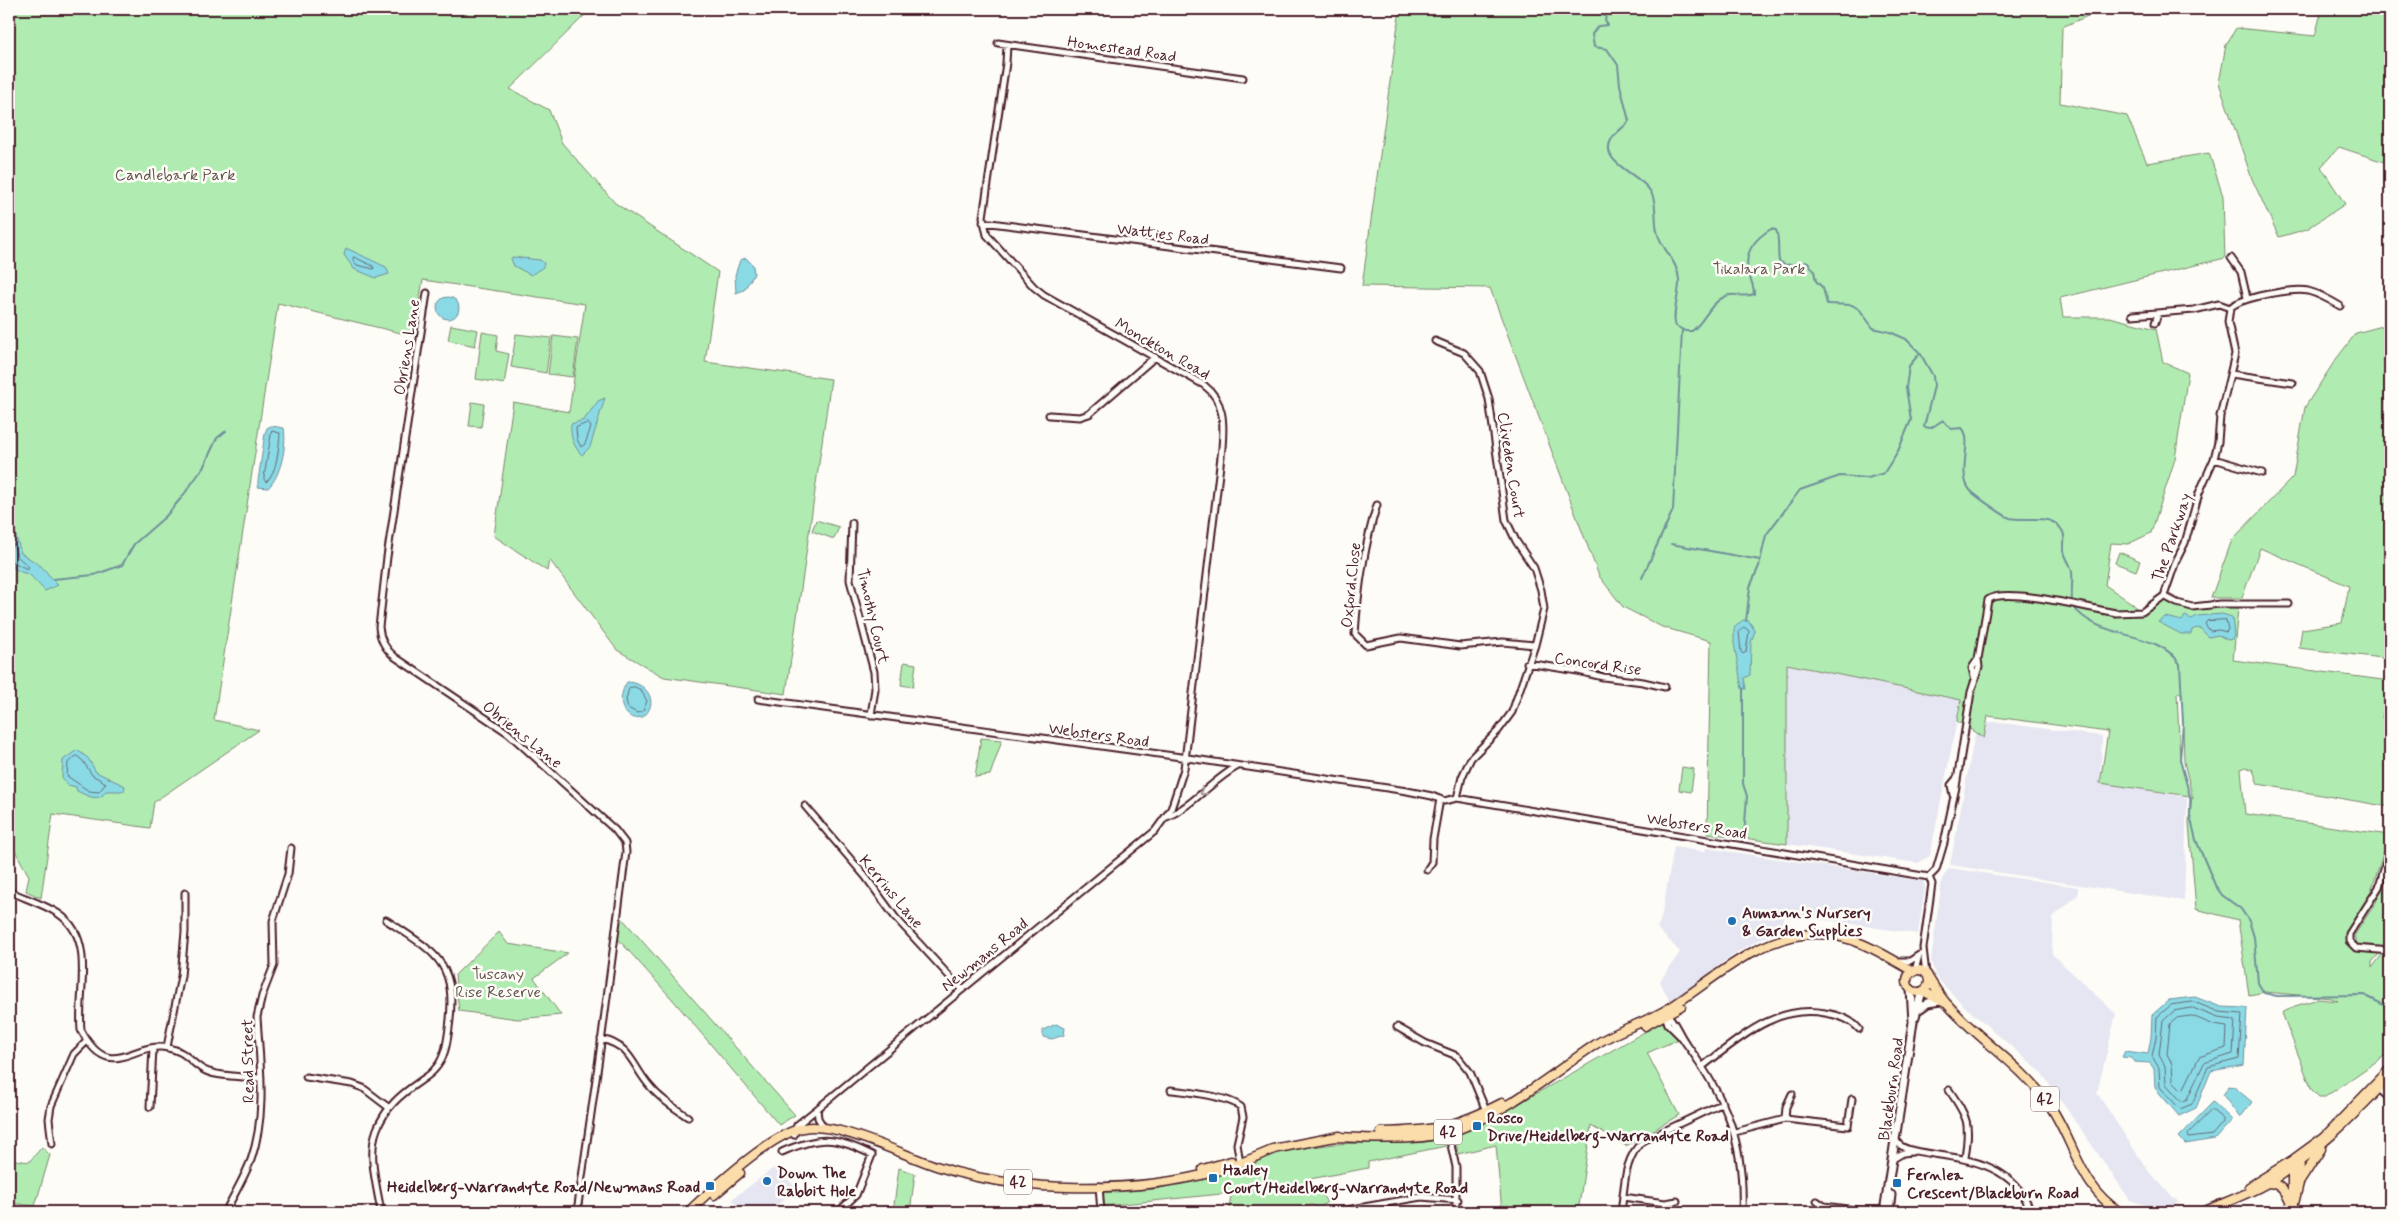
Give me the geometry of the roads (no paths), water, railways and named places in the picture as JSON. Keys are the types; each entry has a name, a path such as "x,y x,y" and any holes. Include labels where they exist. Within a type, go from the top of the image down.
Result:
{"main road":[{"name":"42","path":"795,1132 824,1128 842,1131 935,1166 973,1177 1029,1184 1099,1186 1143,1184 1201,1175 1277,1148 1335,1137 1414,1137 1447,1129 1487,1114 1530,1092 1579,1057 1665,1015 1754,951 1772,942 1788,938 1815,934 1855,941 1927,976 1944,1003"},
{"name":"42","path":"1891,960 1909,986 1923,991 1944,1003 2037,1087 2060,1124 2089,1182 2097,1193 2120,1212"},
{"path":"1909,986 1909,976 1915,971"},
{"path":"1923,991 1928,986 1927,976"},
{"name":"Blackburn Road","path":"1909,986 1913,1022"},
{"name":"Blackburn Road","path":"1884,1212 1913,1022 1923,991"},
{"path":"1918,1010 1928,1002 1944,1003"},
{"path":"2299,1183 2329,1139 2377,1087 2390,1069"},
{"path":"2292,1211 2299,1183 2300,1159 2390,1077"},
{"name":"42","path":"795,1132 825,1132 865,1140"},
{"name":"Newmans Road","path":"688,1212 734,1172 778,1138 795,1132"},
{"name":"Newmans Road","path":"693,1212 767,1151 795,1132"},
{"path":"2230,1199 2292,1164 2329,1139"},
{"name":"Blackburn Road","path":"1889,1212 1893,1159"},
{"path":"2203,1212 2268,1183 2292,1164"},
{"path":"2292,1164 2292,1211"},
{"path":"2268,1183 2274,1183 2286,1193 2292,1211"}],"street":[{"name":"Homestead Road","path":"998,43 1243,78"},
{"path":"983,222 1007,45"},
{"name":"Watties Road","path":"983,222 1340,268"},
{"name":"Monckton Road","path":"983,222 987,235 1034,288 1211,390 1219,402 1224,424 1206,595 1185,758"},
{"path":"2231,258 2241,272 2246,298"},
{"path":"2132,315 2194,310 2219,304 2230,308 2236,302 2246,298 2298,290 2318,294 2340,306"},
{"name":"Obriens Lane","path":"427,293 387,558 380,613 381,638 387,650 395,657 508,733 621,836 626,852 577,1212"},
{"name":"The Parkway","path":"1929,877 1936,870 1941,857 1953,796 1951,785 1956,779 1974,677 1979,667 1978,659 1988,600 1993,596 2014,594 2116,613 2140,612 2164,596 2176,561 2185,543 2199,493 2214,459 2220,416 2235,354 2228,322 2230,308"},
{"path":"2155,322 2158,313"},
{"name":"Cliveden Court","path":"1435,341 1464,353 1480,371 1489,399 1506,520 1516,541 1534,568 1541,590 1544,609 1535,645 1508,718 1471,758 1462,777 1458,798"},
{"path":"1049,415 1080,417 1089,414 1156,357"},
{"path":"2231,374 2294,383"},
{"path":"2214,459 2262,473"},
{"name":"Oxford Close","path":"1377,505 1366,542 1359,593 1355,634 1360,641 1366,645 1401,638 1460,646 1496,642 1535,645"},
{"name":"Timothy Court","path":"852,523 849,573 874,672 875,689 871,715"},
{"path":"2164,596 2177,603 2192,607 2220,604 2289,604"},
{"name":"Concord Rise","path":"1527,663 1603,677 1635,680 1665,687"},
{"name":"Websters Road","path":"758,699 1220,763 1407,791 1439,799 1458,798 1746,845 1764,850 1921,874 1929,877"},
{"name":"Newmans Road","path":"1167,818 1178,790 1185,758"},
{"path":"1220,763 1224,766 1225,773"},
{"name":"Newmans Road","path":"795,1132 797,1125 816,1108 1149,836 1167,818 1183,809 1225,773 1239,766"},
{"path":"1427,870 1432,862 1439,799"},
{"name":"Kerrins Lane","path":"805,806 865,876 895,917 962,990"},
{"name":"Read Street","path":"225,1212 253,1153 262,1096 257,1017 259,1005 274,965 273,921 288,874 291,848"},
{"path":"2390,848 2379,887 2349,934 2349,941 2356,948 2390,951"},
{"path":"1915,971 1922,948 1932,884 1929,877"},
{"path":"9,891 54,911 72,924 79,936 83,950 81,1030 87,1041 98,1052 116,1058 154,1048 167,1047 181,1052 210,1072 261,1078"},
{"path":"167,1047 181,976 185,932 185,893"},
{"path":"380,1212 373,1156 377,1129 388,1107 402,1094 434,1071 442,1059 447,1044 450,1020 451,986 443,965 429,949 386,920"},
{"path":"1922,948 1927,976"},
{"path":"1891,960 1906,962 1919,955"},
{"path":"1703,1066 1757,1026 1787,1014 1811,1012 1832,1014 1850,1021 1859,1029"},
{"path":"1665,1015 1703,1066 1723,1103 1735,1132 1744,1181 1742,1212"},
{"path":"1397,1027 1425,1043 1457,1056 1470,1072 1487,1114"},
{"path":"602,1039 623,1047 655,1092 668,1104 688,1117"},
{"path":"52,1144 49,1119 51,1106 74,1054 87,1041"},
{"path":"150,1107 154,1048"},
{"path":"306,1077 363,1088 388,1107"},
{"path":"2377,1087 2390,1099"},
{"path":"1171,1090 1199,1093 1232,1102 1241,1108 1244,1117 1237,1140 1240,1161"},
{"path":"1949,1090 1965,1113 1967,1121 1968,1131 1965,1158"},
{"path":"1785,1119 1786,1107 1792,1094"},
{"path":"1735,1132 1785,1119 1848,1126 1852,1099"},
{"path":"1621,1212 1629,1162 1638,1146 1644,1141 1723,1103"},
{"path":"816,1108 818,1118 824,1128"},
{"path":"1447,1129 1456,1167 1458,1200 1456,1212"},
{"path":"782,1152 810,1141 823,1139 872,1155 856,1195 838,1212"},
{"path":"1896,1140 1900,1146 1913,1152"},
{"path":"1893,1159 1903,1153 1913,1152 1965,1158 1988,1165 2006,1177 2022,1195 2031,1212"},
{"path":"1099,1186 1101,1212"},
{"path":"1335,1212 1343,1209 1421,1197 1458,1200"},
{"path":"1623,1197 1665,1203 1677,1201"},
{"path":"1816,1201 1824,1206 1870,1212"}],"water":[{"path":"346,248 386,267 389,274 376,278 354,269 344,255"},
{"path":"512,257 540,260 544,263 543,267 531,275 514,266"},
{"path":"746,258 753,265 754,274 744,290 736,293 735,275 740,260"},
{"path":"448,297 456,300 459,308 456,316 448,319 440,316 437,308 440,300"},
{"path":"605,398 590,447 582,455 573,441 571,424 584,420 598,401"},
{"path":"271,426 284,428 285,443 282,460 273,483 268,488 258,487 265,433 267,428"},
{"path":"9,513 21,553 41,566 58,585 45,591 30,575 18,571 9,563"},
{"path":"2222,614 2232,617 2234,636 2232,639 2228,640 2218,635 2209,637 2198,628 2192,630 2191,634 2181,634 2158,622 2165,617 2182,621 2185,616 2192,619 2197,616"},
{"path":"1743,620 1749,621 1755,631 1751,642 1750,675 1744,678 1746,689 1742,689 1734,643 1734,628"},
{"path":"627,682 640,686 649,694 650,706 643,717 633,718 622,707 622,692"},
{"path":"77,750 88,758 96,772 125,786 124,791 106,791 97,798 85,795 77,791 76,787 68,785 62,777 63,760"},
{"path":"2195,997 2221,1007 2247,1008 2244,1065 2211,1071 2196,1108 2179,1116 2155,1088 2154,1069 2150,1063 2134,1062 2131,1058 2122,1057 2125,1051 2148,1054 2152,1015 2169,1000"},
{"path":"1056,1024 1065,1028 1064,1035 1052,1039 1043,1037 1043,1030"},
{"path":"2229,1086 2234,1087 2252,1102 2240,1118 2223,1095"},
{"path":"2213,1102 2232,1120 2215,1139 2185,1144 2179,1137"}],"waterway":[{"path":"1577,9 1606,16 1605,21 1608,25 1598,26 1592,34 1594,47 1607,49 1618,65 1620,85 1629,121 1612,137 1609,149 1611,156 1617,163 1642,182 1649,189 1653,197 1658,235 1678,274 1679,285 1674,317 1676,326 1685,331 1692,331 1719,300 1728,295 1746,296 1754,294 1747,264 1752,246 1771,229 1776,230 1779,261 1786,265 1808,262 1814,271 1816,281 1823,288 1827,304 1852,305 1860,310 1873,328 1890,332 1906,339 1920,353 1933,376 1934,386 1924,427 1931,428 1943,420 1951,429 1962,428 1966,440 1964,466 1966,483 1970,490 2010,518 2046,520 2059,526 2064,535 2064,553 2072,572 2072,602"},
{"path":"1642,578 1673,510 1682,330"},
{"path":"1746,621 1750,587 1759,566 1766,535 1800,490 1840,476 1868,478 1884,473 1898,451 1911,420 1906,388 1909,366 1920,353"},
{"path":"53,579 94,575 122,565 134,544 166,516 182,497 203,468 217,438 226,431"},
{"path":"1671,544 1760,560"},
{"path":"2073,606 2084,617 2097,625 2158,645 2170,653 2180,664 2183,723 2180,760 2191,800 2190,815 2196,840 2215,885 2222,895 2241,909 2249,921 2254,937 2258,983 2264,993 2277,996 2364,995 2390,1008"},
{"path":"1743,688 1743,784 1747,796 1744,837"}],"place":[{"name":"Aumann's Nursery & Garden Supplies","path":"1732,921"},
{"name":"Rosco Drive/Heidelberg-Warrandyte Road","path":"1477,1126"},
{"name":"Hadley Court/Heidelberg-Warrandyte Road","path":"1213,1178"},
{"name":"Down The Rabbit Hole","path":"767,1181"},
{"name":"Fernlea Crescent/Blackburn Road","path":"1897,1183"},
{"name":"Heidelberg-Warrandyte Road/Newmans Road","path":"710,1186"}],"park label":[{"name":"Candlebark Park","path":"175,174"},
{"name":"Tikalara Park","path":"1759,268"},
{"name":"Tuscany Rise Reserve","path":"498,982"}]}
